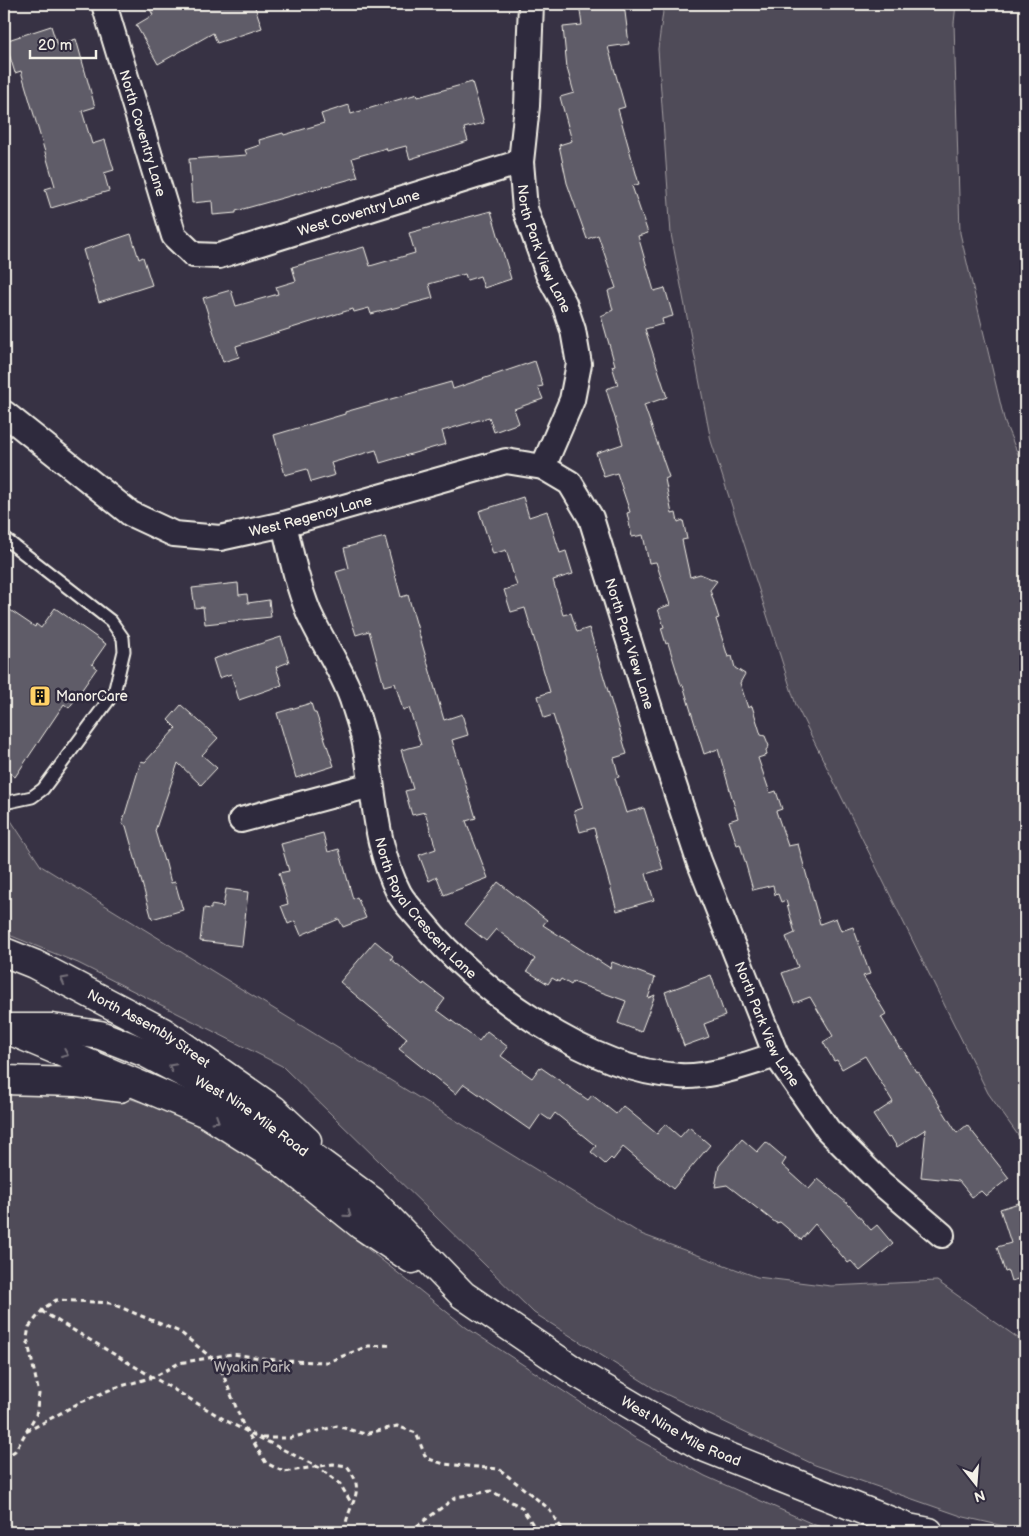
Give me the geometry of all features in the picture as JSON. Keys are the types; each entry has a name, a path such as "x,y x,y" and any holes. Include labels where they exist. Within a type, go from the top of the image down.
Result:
{"main road":[{"name":"North Assembly Street","path":"4,952 34,964 162,1032 274,1110 372,1201"},
{"name":"West Nine Mile Road","path":"4,1028 52,1028 100,1035 146,1053 235,1100 372,1201 455,1288"},
{"path":"4,1028 156,1093"},
{"path":"4,1080 76,1082 156,1093"},
{"name":"West Nine Mile Road","path":"156,1093 206,1113 280,1160 361,1225 578,1374 701,1446 908,1528 929,1532"}],"street":[{"name":"North Coventry Lane","path":"104,4 174,236 194,255"},
{"name":"North Park View Lane","path":"531,4 527,106 521,162 525,209 548,274 564,303 570,321 578,364 572,400 543,467 570,483 591,518 666,761 700,861 776,1055 828,1130 881,1183 942,1235"},
{"name":"West Coventry Lane","path":"194,255 220,256 521,162"},
{"name":"West Regency Lane","path":"4,414 86,481 131,514 174,534 220,538 284,524 506,461 543,467"},
{"name":"North Royal Crescent Lane","path":"284,524 296,577 310,614 351,696 364,738 380,847 400,894 434,936 474,976 521,1011 574,1044 628,1068 680,1076 733,1069 776,1055"},
{"path":"241,820 371,784"}],"lane":[{"path":"4,538 111,621 123,638 124,650 114,693 43,789 32,797 4,803"}],"path":[{"path":"4,1458 15,1451 36,1415 40,1394 27,1338 29,1327 41,1311 56,1300 110,1302 180,1332 219,1364 245,1429 266,1463 284,1472 333,1464 347,1466 355,1476 358,1490 352,1504 345,1532"},
{"path":"41,1311 232,1424 318,1467 340,1484 352,1504"},
{"path":"25,1433 79,1403 114,1388 154,1377 179,1363 232,1354 282,1361 328,1362 368,1346 393,1345"},
{"path":"262,1438 290,1438 337,1426 365,1434 397,1426 416,1433 426,1458 444,1464 499,1469 548,1508 564,1532"},
{"path":"409,1532 456,1496 491,1491 521,1508 538,1532"}],"green space":[{"path":"664,4 956,4 954,23 960,233 1005,423 1025,471 1025,1145 988,1093 796,705 711,441 671,234 658,49"},
{"path":"4,815 8,816 41,866 641,1234 757,1277 831,1286 937,1281 1025,1343 1025,1531 964,1517 815,1465 655,1389 534,1313 282,1066 78,963 4,933"},
{"name":"Wyakin Park","path":"4,1086 110,1092 180,1115 260,1163 467,1328 635,1438 705,1476 815,1525 837,1532 4,1532"}],"building":[{"path":"147,4 254,4 262,28 217,43 213,33 158,64 136,25 153,15"},
{"path":"579,4 624,4 629,44 608,47 625,107 618,109 639,184 632,186 648,233 638,236 654,291 665,288 673,316 662,319 663,324 645,329 667,397 644,405 669,477 665,479 672,514 676,513 678,522 683,520 687,539 682,540 690,577 700,574 717,581 710,590 719,618 716,619 728,657 732,656 735,668 745,674 740,683 748,708 752,706 761,735 765,736 769,746 766,750 767,755 758,758 770,793 776,791 782,809 776,811 788,846 798,844 820,924 836,918 841,931 853,927 870,974 863,976 886,1014 881,1017 900,1049 902,1048 916,1072 918,1071 957,1133 967,1125 1009,1178 986,1196 981,1191 972,1197 959,1181 921,1177 926,1129 897,1147 891,1137 888,1138 873,1115 893,1102 865,1056 842,1069 837,1060 834,1061 823,1042 833,1036 810,997 794,1003 782,973 798,967 786,937 795,933 786,900 781,902 778,894 775,895 773,885 753,890 740,844 737,845 729,821 738,818 718,749 704,754 683,685 681,685 668,643 666,644 661,628 664,627 658,609 670,605 656,562 649,563 643,535 632,537 627,513 630,512 617,473 604,477 596,453 623,444 606,389 618,385 612,366 615,365 601,316 613,310 608,291 616,288 598,235 587,239 567,183 559,145 572,141 560,97 574,93 567,68 563,27 582,25"},
{"path":"51,26 57,45 76,39 95,107 82,111 92,144 105,140 114,170 104,173 109,191 51,208 45,189 55,186 21,71 15,73 5,41"},
{"path":"472,82 484,123 464,128 468,141 410,159 406,146 387,151 386,148 352,158 358,177 236,211 236,213 213,215 212,201 192,203 189,159 247,155 245,150 260,145 259,140 324,123 321,114 349,105 351,114 417,94 418,97"},
{"path":"491,211 511,279 484,288 480,276 467,280 465,274 429,284 433,298 371,314 369,308 354,312 353,309 236,346 239,357 223,362 203,298 231,290 236,306 278,294 276,287 296,281 292,267 364,247 370,266 415,253 409,233"},
{"path":"131,234 139,259 143,257 152,285 99,302 83,250"},
{"path":"535,361 543,386 538,387 543,399 514,409 519,423 494,432 489,417 442,431 446,444 380,463 376,450 331,463 335,475 311,482 307,469 285,475 274,435 345,414 345,412 451,382 453,389"},
{"path":"523,497 529,517 547,511 560,553 566,551 573,574 553,580 563,615 571,613 577,632 589,628 627,754 614,758 619,777 615,778 626,813 644,808 663,869 646,874 654,900 617,911 594,828 580,832 574,811 583,808 553,715 544,718 538,696 550,692 525,608 511,612 504,590 517,586 506,550 493,554 479,511"},
{"path":"385,537 401,597 408,595 444,720 462,714 468,735 452,740 476,818 466,821 488,878 444,895 437,877 429,881 419,855 436,849 425,812 412,815 405,791 413,789 401,750 421,745 409,708 403,710 395,683 384,686 369,631 356,635 336,572 349,568 344,548"},
{"path":"238,583 239,595 247,594 248,603 269,600 271,617 205,624 203,607 195,608 192,588"},
{"name":"ManorCare","path":"4,606 35,627 36,624 41,628 55,608 106,644 92,664 97,668 69,708 64,704 15,777 4,769"},
{"path":"281,637 289,662 276,667 282,685 239,700 231,674 219,678 213,659"},
{"path":"311,703 334,766 296,778 277,713"},
{"path":"181,705 218,738 202,755 217,768 201,785 178,763 155,831 171,883 175,882 183,910 152,919 126,826 122,824 141,761 145,762 176,728 168,720"},
{"path":"323,833 328,852 339,849 353,899 357,897 366,918 343,927 339,919 301,935 295,921 288,924 281,906 288,904 279,873 289,871 281,844"},
{"path":"498,882 547,920 543,925 610,968 612,962 655,978 648,998 655,995 641,1032 618,1023 626,1001 573,982 571,985 561,979 559,982 552,978 548,984 527,971 535,959 496,929 486,941 465,924"},
{"path":"226,889 248,892 242,946 200,941 204,908 211,909 211,905 223,907"},
{"path":"375,941 393,956 391,959 423,985 424,983 445,999 437,1010 479,1041 487,1031 508,1047 501,1056 532,1078 540,1067 588,1100 592,1095 616,1114 623,1106 657,1134 665,1124 680,1137 689,1127 710,1145 673,1189 623,1147 613,1160 611,1158 605,1164 591,1152 596,1146 555,1113 550,1120 541,1114 530,1130 464,1084 456,1094 399,1049 407,1038 340,982"},
{"path":"711,975 725,1016 704,1024 709,1037 684,1046 665,992"},
{"path":"742,1139 757,1152 766,1142 786,1159 782,1165 809,1189 818,1179 848,1204 871,1230 877,1225 893,1244 860,1271 851,1261 848,1263 815,1224 801,1240 780,1222 776,1223 727,1185 715,1187 719,1166"},
{"path":"1025,1201 1025,1277 1011,1281 1008,1271 1005,1272 997,1247 1011,1243 1000,1209"}],"place":[{"name":"ManorCare","path":"40,696"}]}
